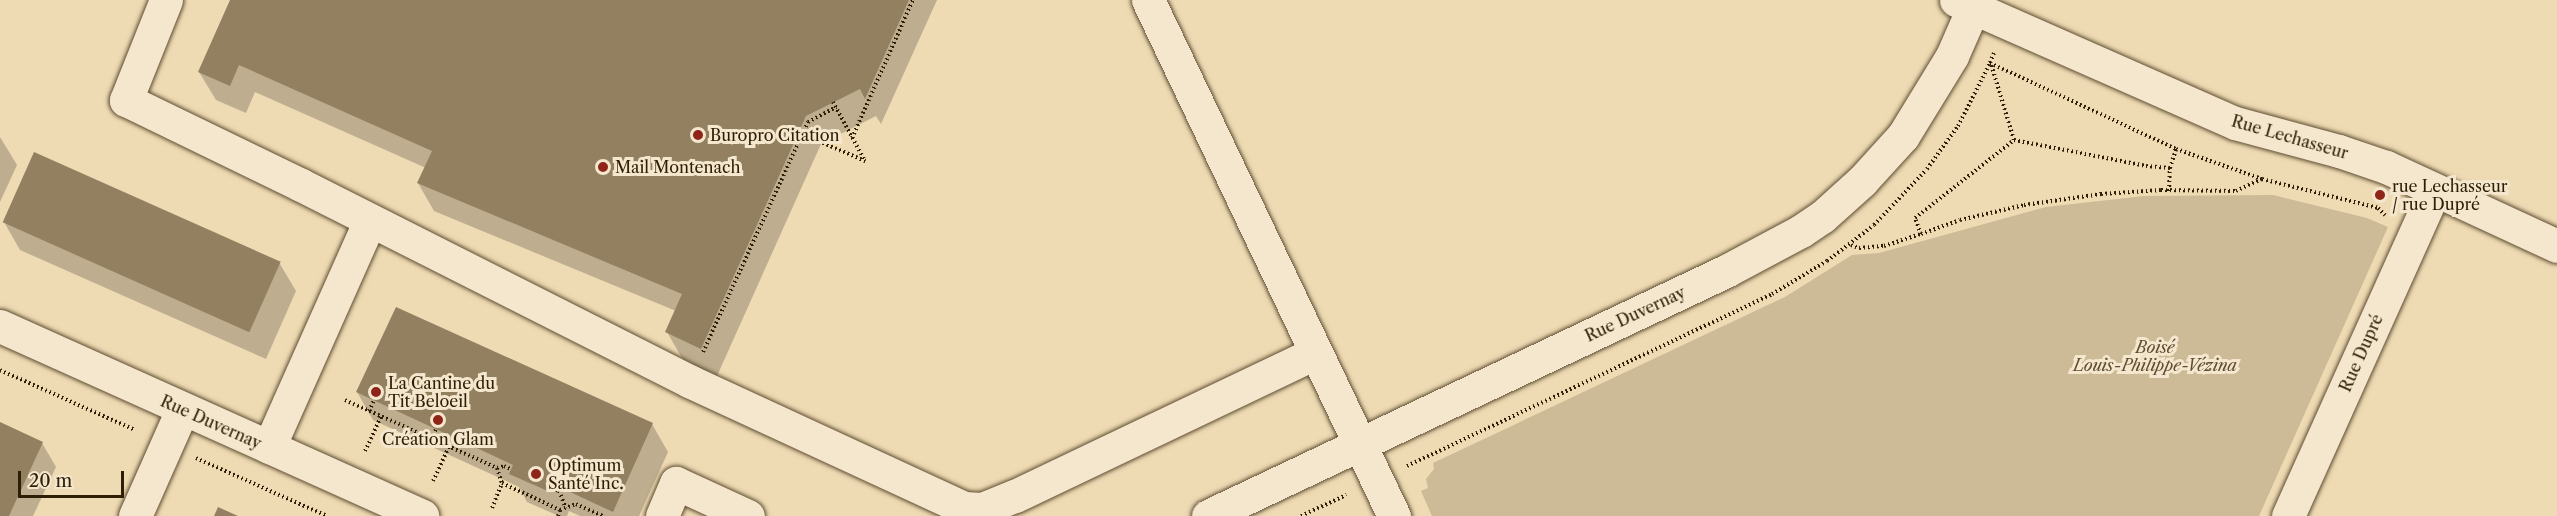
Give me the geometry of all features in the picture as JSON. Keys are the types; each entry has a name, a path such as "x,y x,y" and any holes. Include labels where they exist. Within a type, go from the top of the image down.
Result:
{"street":[{"path":"166,0 126,100 689,381 964,508 982,509 1015,496 1315,353"},
{"path":"1148,0 1394,516"},
{"name":"Rue Lechasseur","path":"1965,4 2235,123 2339,151 2385,167 2557,246"},
{"name":"Rue Duvernay","path":"1208,516 1726,271 1777,245 1822,217 1862,182 1903,135 1952,56 1965,4"},
{"name":"Rue Dupré","path":"2288,516 2434,191"},
{"path":"268,447 370,220"},
{"name":"Rue Duvernay","path":"0,326 182,410 423,516"},
{"path":"135,516 182,410"},
{"path":"662,516 676,483 748,516"}],"path":[{"path":"852,138 913,0"},
{"path":"1990,63 2014,140"},
{"path":"802,134 865,161 833,102"},
{"path":"705,349 808,122 836,107"},
{"path":"1921,234 1915,218 2014,140 2146,166 2170,168"},
{"path":"2169,191 2170,168 2176,149"},
{"path":"1850,245 1860,248 1884,246 1960,220 2024,205 2101,194 2236,191 2262,179"},
{"path":"0,370 144,435"},
{"path":"345,400 497,468 504,466 511,469"},
{"path":"369,411 374,400"},
{"path":"365,451 381,417"},
{"path":"431,439 436,429"},
{"path":"433,481 449,447"},
{"path":"192,456 327,516"},
{"path":"492,508 502,483 497,468"},
{"path":"502,483 560,510 576,504 603,516"},
{"path":"552,488 560,491 566,508"},
{"path":"1301,516 1343,496"},
{"path":"558,516 560,510"}],"green space":[{"name":"Boisé Louis-Philippe-Vézina","path":"2273,195 2367,218 2388,227 2259,516 1432,516 1421,491 1428,488 1426,479 1434,469 1433,463 1785,297 1852,255 1879,253 2046,207 2144,196"}],"building":[{"name":"Mail Montenach","path":"230,0 909,0 865,99 860,89 806,116 701,349 665,332 682,294 417,183 432,151 239,65 230,86 198,72"},
{"path":"34,152 281,262 249,332 3,222"},
{"path":"396,307 653,423 613,512 553,484 550,492 509,474 513,465 356,392"},
{"path":"0,422 43,442 9,516 0,516"},
{"path":"218,507 238,516 214,516"}],"place":[{"name":"Buropro Citation","path":"698,135"},
{"name":"Mail Montenach","path":"603,167"},
{"name":"rue Lechasseur / rue Dupré","path":"2380,195"},
{"name":"La Cantine du Tit Beloeil","path":"376,392"},
{"name":"Création Glam","path":"438,420"},
{"name":"Optimum Santé Inc.","path":"536,474"}]}
